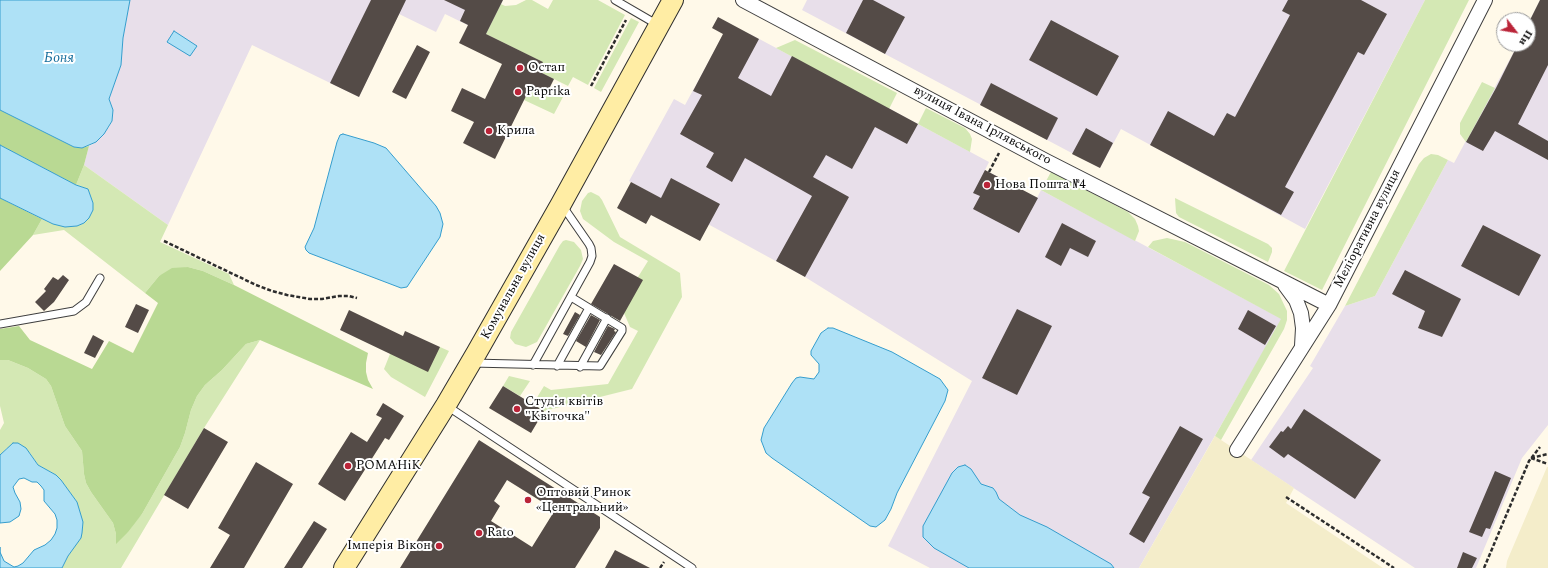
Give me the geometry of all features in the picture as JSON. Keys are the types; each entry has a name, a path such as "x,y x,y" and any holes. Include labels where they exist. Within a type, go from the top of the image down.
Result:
{"main road":[{"name":"Комунальна вулиця","path":"344,568 470,363 561,204 673,0"}],"street":[{"name":"вулиця Івана Ірлявського","path":"743,0 1007,140 1329,306"},
{"name":"Меліоративна вулиця","path":"1237,450 1329,306 1485,0"},
{"path":"1284,283 1296,300 1301,314 1303,328 1302,348"}],"lane":[{"path":"615,0 659,26"},
{"path":"533,365 590,262 592,252 589,244 561,204"},
{"path":"0,324 74,311 86,302 100,278"},
{"path":"470,363 598,367 602,365 622,331 621,326 571,297"},
{"path":"557,366 589,308"},
{"path":"580,366 607,318"},
{"path":"446,404 692,568"}],"path":[{"path":"591,86 632,10"},
{"path":"989,172 1007,140"},
{"path":"164,241 256,285 272,291 310,299 322,299 339,296 357,298"},
{"path":"1484,568 1531,458 1540,447"},
{"path":"1531,458 1548,454"},
{"path":"1531,458 1548,464"},
{"path":"1286,497 1394,568"}],"shaded area":[{"path":"130,0 503,0 486,34 445,14 436,32 399,14 359,97 252,45 168,225 84,165 89,146 96,142 109,127 112,121 113,110 109,99 121,65 123,38"},
{"path":"807,0 1425,0 1305,229 1121,129 1100,168 802,10"},
{"path":"1540,0 1548,0 1548,425 1522,458 1476,568 1415,568 1251,460 1313,368 1310,366 1345,306 1375,296 1448,160 1454,163 1514,52 1536,52 1536,12 1534,12"},
{"path":"750,34 989,162 985,170 1037,198 1041,190 1282,319 1139,568 930,568 888,546 972,381 805,277 629,181 674,99 685,105 723,35 744,46"},
{"path":"1215,436 1294,488 1286,503 1383,568 1139,568"},
{"path":"1547,467 1548,568 1506,568 1507,561"}],"green space":[{"path":"526,0 532,0 548,9 553,0 598,0 625,15 588,85 573,77 568,86 538,71 542,62 486,34 501,4 505,6 516,5"},
{"path":"1425,0 1469,0 1322,290 1284,271"},
{"path":"631,18 639,22 601,92 594,88"},
{"path":"795,40 897,93 889,109 776,48"},
{"path":"1482,82 1495,88 1466,142 1460,134 1460,123"},
{"path":"529,90 545,97 549,90 563,97 554,114 524,100"},
{"path":"926,108 965,128 972,139 970,152 918,124"},
{"path":"0,110 74,147 81,148 89,146 84,165 76,185 0,145"},
{"path":"1431,154 1438,155 1448,160 1375,296 1345,306 1419,164 1424,158"},
{"path":"84,165 168,225 160,242 229,274 234,285 203,271 188,267 159,276 145,293 64,230 33,235 42,219 65,227 77,226 84,223 93,203 88,189 76,185"},
{"path":"1051,172 1128,212 1135,219 1138,226 1139,231 1135,241 1041,190"},
{"path":"591,192 599,196 602,200 620,237 680,273 682,297 632,389 544,411 533,404 544,386 551,390 608,384 638,331 630,327 624,313 638,277 648,261 614,242 583,219 580,211 582,201 588,193"},
{"path":"0,198 42,219 33,235 0,271"},
{"path":"1175,198 1268,244 1272,248 1272,252 1268,262 1179,217 1176,213"},
{"path":"1167,238 1185,242 1269,285 1279,294 1287,311 1287,320 1284,329 1221,440 1215,436 1281,319 1148,247 1153,241"},
{"path":"566,240 574,242 581,250 583,259 580,266 537,342 526,347 515,344 510,338 511,332 560,245"},
{"path":"188,267 203,271 234,285 368,353 366,372 373,389 260,340 246,344 222,370 205,385 197,396 191,410 180,447 142,514 128,532 116,544 116,534 113,523 86,483 82,451 65,426 51,386 46,379 28,368 8,360 0,360 0,329 19,326 30,340 92,369 109,341 133,353 158,303 145,293 159,276 172,268"},
{"path":"260,340 204,428 121,568 62,568 77,543 83,527 77,502 61,480 56,475 38,465 30,453 7,448 0,455 0,430 4,423 0,406 0,360 8,360 28,368 46,379 51,386 65,426 82,451 86,483 113,523 116,534 116,543 142,514 180,447 191,410 197,396 205,385 222,370 246,344"},
{"path":"440,347 449,351 425,397 391,377 384,369 390,354"},
{"path":"509,376 530,381 520,396 503,386"}],"water":[{"name":"Боня","path":"0,0 130,0 123,38 121,65 109,99 113,110 112,121 104,134 96,142 82,148 74,147 0,110"},
{"path":"174,31 197,46 190,56 167,42"},
{"path":"343,134 386,148 436,206 440,213 443,224 440,237 407,287 401,288 309,253 306,250 305,247 314,228 337,142 340,135"},
{"path":"0,145 76,185 88,189 93,203 93,210 89,218 84,223 77,226 65,227 53,224 0,198"},
{"path":"828,328 833,328 892,352 940,379 948,390 945,401 897,493 891,509 885,520 876,527 870,526 772,458 766,453 761,440 764,428 796,378 800,377 814,379 819,372 819,364 811,355 811,351 821,333"},
{"path":"13,443 18,443 26,448 38,465 56,475 61,480 77,502 83,522 82,533 81,538 68,556 62,568 0,568 0,552 4,561 14,567 18,566 23,563 34,550 45,545 51,540 57,528 55,514 44,501 44,490 37,482 32,482 24,478 19,479 13,487 20,502 21,509 19,516 10,522 0,523 0,455"},
{"path":"965,465 971,469 981,484 993,488 999,499 1020,515 1047,527 1111,564 1114,568 969,568 934,548 923,537 923,526 952,473 958,467"}],"building":[{"path":"371,0 406,0 359,97 330,83"},
{"path":"444,0 503,0 486,34 543,62 538,71 554,79 545,97 529,90 495,159 463,143 474,122 451,111 462,88 485,99 502,64 459,43 468,25 460,21 465,10"},
{"path":"863,0 873,0 905,17 885,54 846,33"},
{"path":"1288,0 1361,0 1387,14 1364,55 1358,52 1285,187 1294,192 1281,215 1150,145 1168,111 1214,136 1227,113 1235,117 1290,15 1282,11"},
{"path":"1540,0 1548,0 1548,65 1518,124 1548,141 1548,160 1495,131 1483,151 1466,142 1514,52 1536,52 1536,12 1534,12"},
{"path":"718,17 759,39 738,78 771,96 792,56 918,124 907,144 875,127 852,169 826,155 813,177 849,197 805,277 776,261 812,196 745,158 732,182 706,167 714,153 680,134 702,95 693,91 723,34 712,28"},
{"path":"1051,20 1119,56 1097,96 1029,60"},
{"path":"417,45 430,52 406,99 392,92"},
{"path":"991,83 1058,118 1047,140 980,105"},
{"path":"1086,128 1113,143 1100,168 1072,154"},
{"path":"985,170 1038,198 1019,233 973,209 980,196 973,193"},
{"path":"671,178 720,204 700,241 651,215 646,224 617,208 631,182 661,198"},
{"path":"1062,223 1096,241 1088,257 1070,248 1061,266 1045,257"},
{"path":"1483,225 1541,255 1519,296 1461,266"},
{"path":"614,264 643,280 620,321 591,304"},
{"path":"1405,270 1461,299 1442,337 1418,328 1425,311 1392,294"},
{"path":"63,275 69,280 54,302 44,311 35,302 46,291 44,289 53,277 58,280"},
{"path":"136,304 149,310 138,333 125,327"},
{"path":"1017,309 1052,326 1017,395 982,378"},
{"path":"349,310 403,336 405,331 440,347 428,372 340,330"},
{"path":"1248,310 1276,326 1265,345 1238,329"},
{"path":"575,312 580,315 568,336 563,334"},
{"path":"591,315 600,320 586,347 576,341"},
{"path":"608,326 615,329 614,331 616,332 601,355 594,352"},
{"path":"93,335 104,341 95,358 84,353"},
{"name":"Студія квітів \"Квіточка\"","path":"503,386 544,411 531,433 489,408"},
{"name":"РОМАНіК","path":"383,403 404,416 389,440 385,438 345,501 318,484 351,432 367,442 382,418 376,415"},
{"path":"1304,409 1381,460 1355,499 1288,454 1284,458 1269,447 1281,431 1283,432 1288,426 1291,429"},
{"path":"1180,426 1203,439 1144,543 1129,534 1150,497 1142,493"},
{"path":"204,428 228,442 188,509 164,495"},
{"path":"479,440 600,517 600,528 575,568 400,568","holes":["507,480 555,510 532,547 491,521 500,506 494,501"]},
{"path":"256,462 293,484 244,568 210,568 230,535 218,528"},
{"path":"1495,471 1511,478 1490,529 1486,528 1482,537 1469,532"},
{"path":"314,521 327,529 302,568 284,568"},
{"path":"615,550 650,568 605,568"},
{"path":"1463,552 1477,558 1472,568 1457,568"}],"place":[{"name":"Остап","path":"520,68"},
{"name":"Paprika","path":"518,92"},
{"name":"Крила","path":"489,131"},
{"name":"Нова Пошта №4","path":"987,185"},
{"name":"Студія квітів \"Квіточка\"","path":"517,409"},
{"name":"РОМАНіК","path":"348,466"},
{"name":"Оптовий Ринок «Центральний»","path":"528,500"},
{"name":"Rato","path":"479,533"},
{"name":"Імперія Вікон","path":"439,546"}]}
